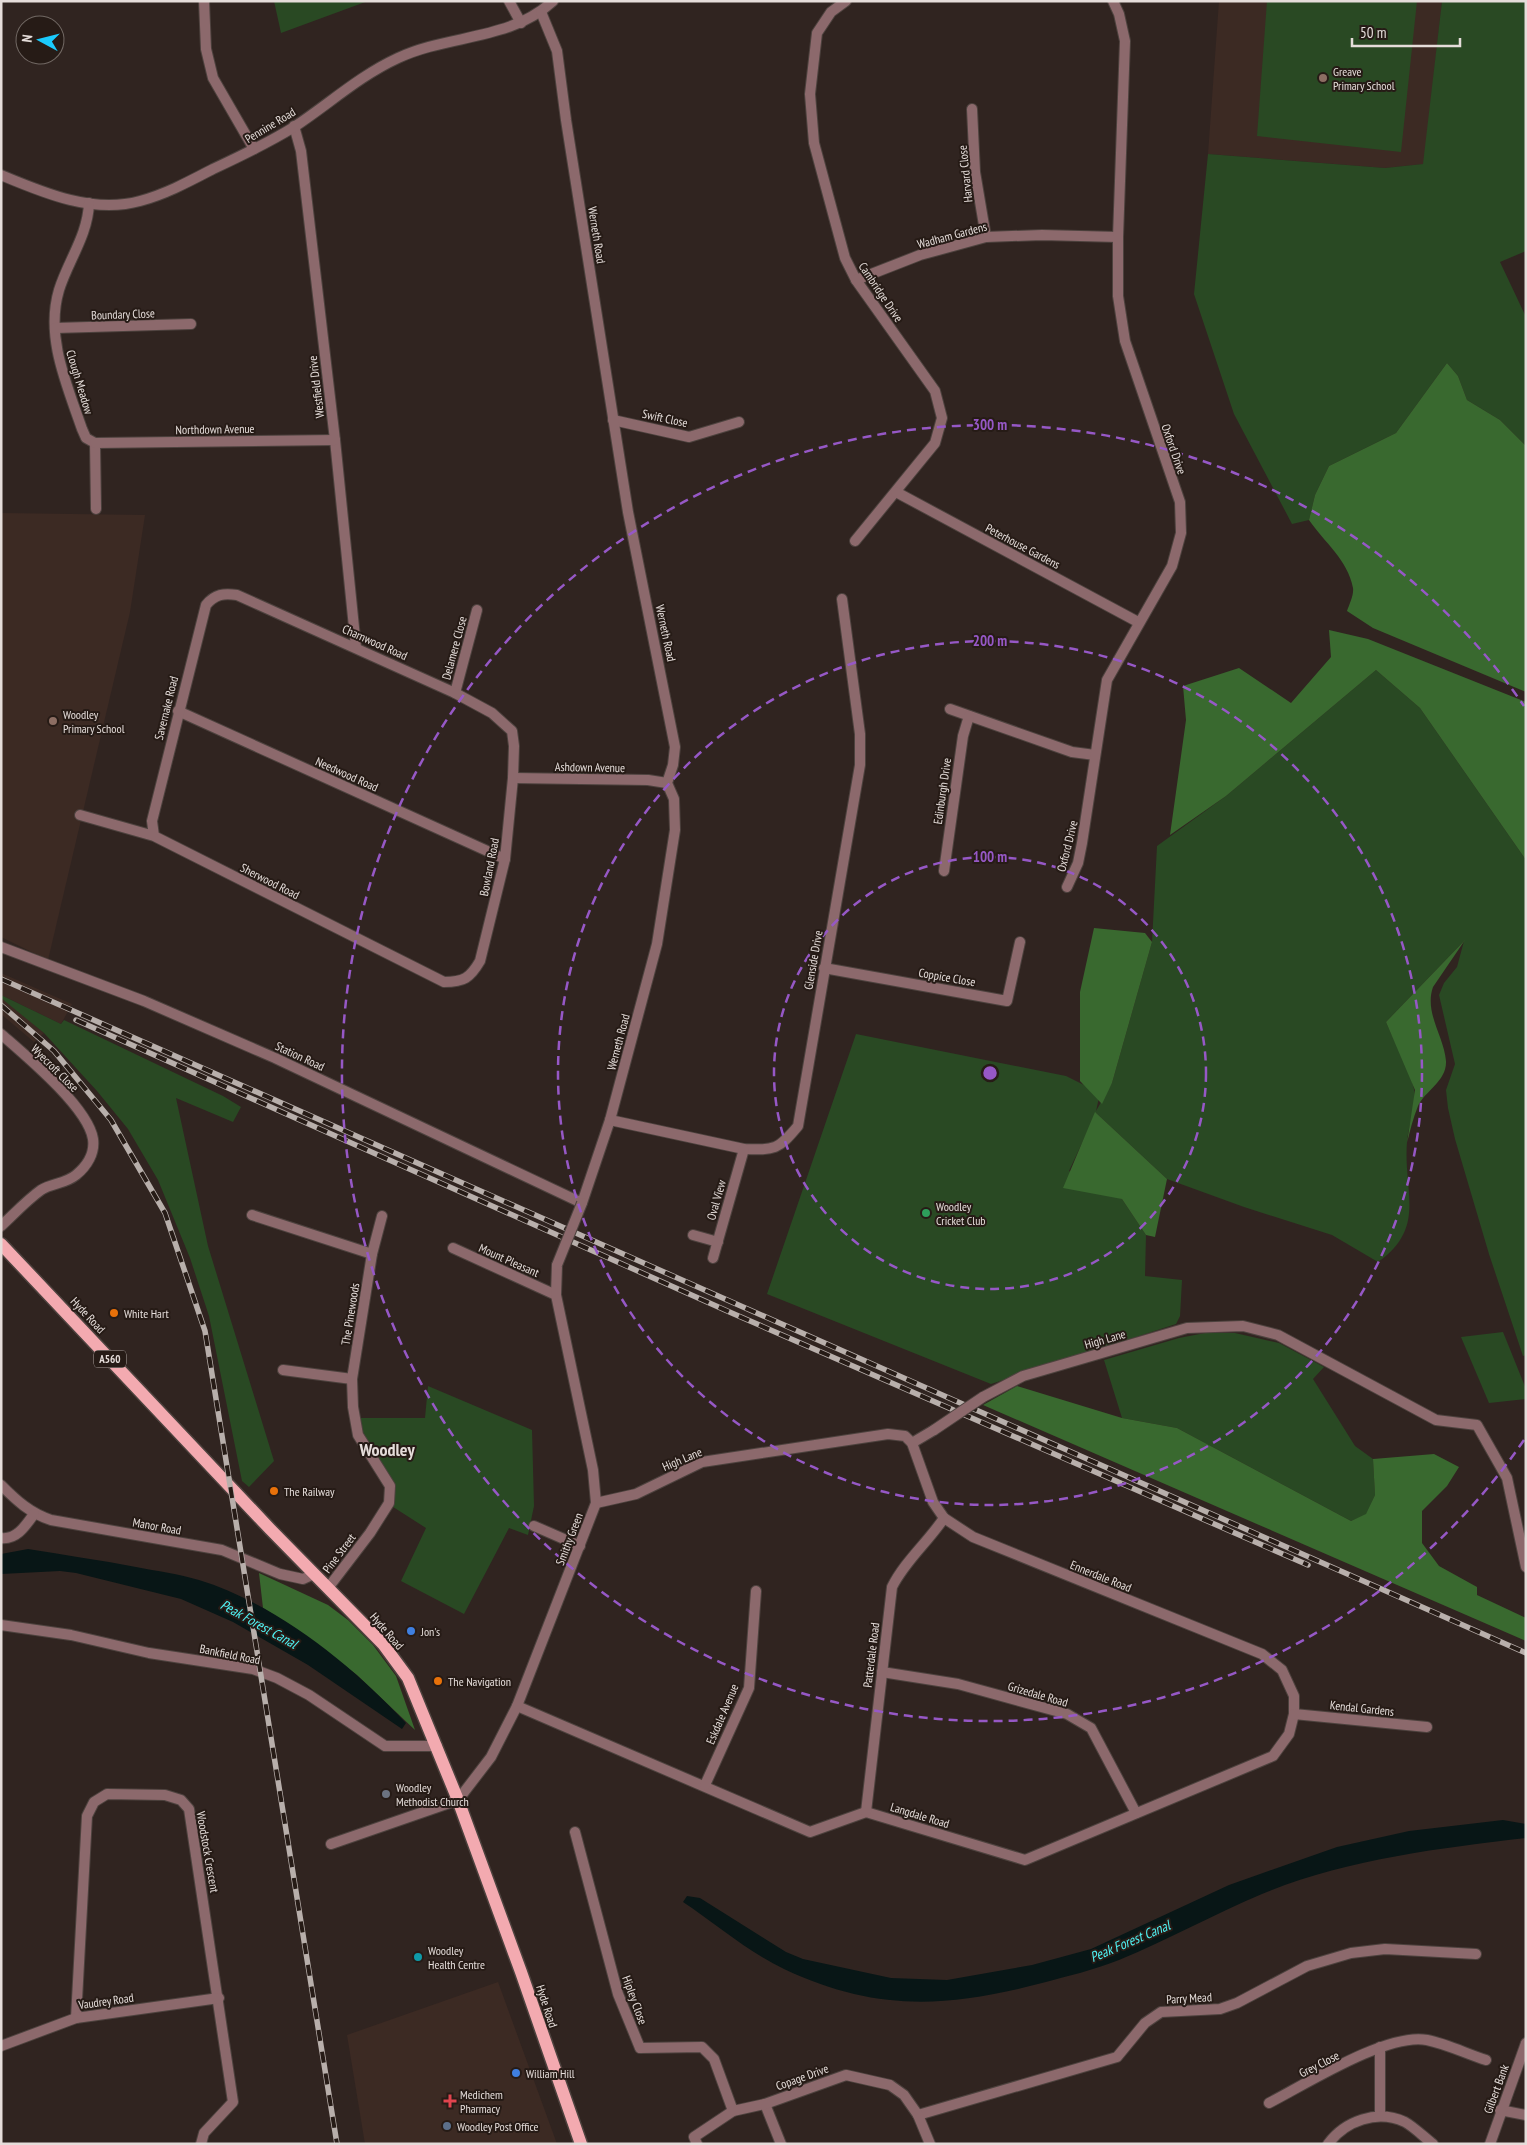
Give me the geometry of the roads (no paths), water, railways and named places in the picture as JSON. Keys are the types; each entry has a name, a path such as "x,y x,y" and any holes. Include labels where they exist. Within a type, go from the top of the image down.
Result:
{"main road":[{"name":"Hyde Road","path":"1,1244 314,1574 383,1644 408,1678 458,1800 581,2144"}],"street":[{"path":"204,1 206,49 213,78 254,149"},
{"path":"510,1 521,23"},
{"path":"541,12 553,1"},
{"name":"Cambridge Drive","path":"846,1 831,12 817,32 810,94 814,143 844,258 856,280 935,391 942,418 935,443 855,541"},
{"name":"Oxford Drive","path":"1067,887 1078,863 1107,680 1138,622 1172,566 1181,533 1180,502 1125,341 1118,296 1118,236 1125,42 1119,14 1113,1"},
{"name":"Pennine Road","path":"1,175 42,192 89,204 116,205 140,201 179,186 254,149 294,126 358,80 400,57 419,49 484,35 521,23 541,12"},
{"name":"Werneth Road","path":"541,12 557,51 566,120 628,512 672,725 675,747 674,765 667,783 674,799 676,814 667,887 656,944 610,1120 582,1202 557,1265"},
{"name":"Harvard Close","path":"972,109 975,172 986,237"},
{"name":"Westfield Drive","path":"294,126 301,151 335,440 356,647"},
{"name":"Clough Meadow","path":"89,204 85,229 60,289 55,308 55,328 57,350 82,429 86,438 95,443"},
{"name":"Wadham Gardens","path":"856,280 920,255 986,237 1042,235 1118,236"},
{"name":"Boundary Close","path":"55,328 192,324"},
{"name":"Swift Close","path":"613,420 688,437 739,422"},
{"name":"Northdown Avenue","path":"95,443 335,440"},
{"path":"95,443 96,509"},
{"name":"Peterhouse Gardens","path":"896,492 1138,622"},
{"name":"Charnwood Road","path":"220,594 237,595 455,693 492,712 512,731"},
{"name":"Savernake Road","path":"154,836 152,821 206,605 212,598 220,594"},
{"name":"Glenside Drive","path":"610,1120 744,1149 766,1150 782,1146 798,1126 860,765 860,734 842,599"},
{"name":"Delamere Close","path":"455,693 477,610"},
{"path":"950,709 1072,752 1095,754"},
{"name":"Needwood Road","path":"178,711 505,860"},
{"name":"Edinburgh Drive","path":"944,871 963,736 969,716"},
{"name":"Bowland Road","path":"444,982 461,982 473,972 480,960 505,860 513,778 514,746 512,731"},
{"name":"Ashdown Avenue","path":"513,778 648,780 667,783"},
{"name":"Sherwood Road","path":"80,815 154,836 444,982"},
{"name":"Coppice Close","path":"824,968 1007,1000 1020,942"},
{"name":"Station Road","path":"1,947 144,1001 275,1058 582,1202"},
{"name":"Wyecroft Close","path":"1,1034 63,1091 78,1110 93,1137 93,1148 88,1162 77,1174 67,1181 41,1191 1,1226"},
{"name":"Oval View","path":"713,1258 744,1149"},
{"path":"252,1215 372,1254"},
{"name":"The Pinewoods","path":"370,1533 389,1503 390,1486 358,1435 353,1407 352,1379 372,1254 382,1216"},
{"path":"693,1236 718,1242"},
{"name":"Mount Pleasant","path":"453,1248 556,1295"},
{"name":"Smithy Green","path":"458,1800 491,1757 517,1706 596,1503 593,1470 556,1295 557,1265"},
{"name":"High Lane","path":"596,1503 636,1494 702,1462 888,1434 905,1436 912,1443 983,1397 1023,1376 1187,1328 1243,1326 1278,1335 1436,1420 1477,1425 1507,1478 1526,1567"},
{"path":"283,1370 352,1379"},
{"name":"Ennerdale Road","path":"912,1443 933,1502 944,1518 973,1537 1262,1654 1282,1670 1294,1696 1294,1714"},
{"name":"Manor Road","path":"1,1485 18,1503 34,1514 51,1520 222,1550 280,1574 303,1579 314,1574"},
{"path":"1,1538 19,1533 34,1514"},
{"name":"Patterdale Road","path":"866,1812 892,1587 900,1572 930,1539 944,1518"},
{"path":"534,1526 580,1546"},
{"name":"Pine Street","path":"328,1588 370,1533"},
{"name":"Eskdale Avenue","path":"705,1785 749,1688 756,1591"},
{"name":"Bankfield Road","path":"1,1626 42,1630 150,1653 253,1669 277,1678 310,1695 385,1746 437,1746"},
{"name":"Grizedale Road","path":"882,1672 958,1684 1068,1714 1090,1728 1136,1813"},
{"path":"517,1706 705,1785 810,1832 866,1812"},
{"name":"Kendal Gardens","path":"1294,1714 1427,1727"},
{"name":"Langdale Road","path":"866,1812 1025,1860 1273,1756 1289,1734 1294,1714"},
{"name":"Woodstock Crescent","path":"76,2018 87,1816 94,1802 107,1794 165,1795 181,1800 189,1809 219,1998 233,2102 204,2133 201,2144"},
{"path":"331,1844 458,1800"},
{"name":"Hipley Close","path":"575,1832 618,1994 640,2048 702,2047 714,2060 732,2111"},
{"name":"Parry Mead","path":"918,2115 1117,2057 1145,2024 1161,2012 1220,2009 1237,2003 1307,1966 1351,1953 1385,1949 1476,1954"},
{"name":"Vaudrey Road","path":"1,2046 76,2018 219,1998"},
{"name":"Grey Close","path":"1269,2103 1380,2047 1406,2040 1426,2040 1486,2060"},
{"name":"Gilbert Bank","path":"1490,2144 1500,2110 1526,2043"},
{"path":"1380,2047 1380,2116"},
{"name":"Copage Drive","path":"697,2144 694,2137 732,2111 765,2104 846,2075 890,2084 904,2095 918,2115 930,2144"},
{"path":"765,2104 781,2144"},
{"path":"1500,2110 1526,2115"},
{"path":"1328,2144 1335,2134 1356,2121 1380,2116 1404,2122 1433,2144"}],"water":[{"name":"Peak Forest Canal","path":"28,1549 176,1574 199,1580 257,1604 285,1620 312,1639 362,1680 406,1723 402,1729 308,1665 233,1622 181,1599 76,1573 60,1571 1,1574 1,1554"},
{"name":"Peak Forest Canal","path":"1503,1820 1526,1824 1526,1838 1426,1851 1325,1872 1262,1894 1137,1952 1100,1967 1007,1991 943,2001 911,2002 881,1999 849,1993 817,1983 771,1962 683,1902 687,1896 700,1898 786,1952 803,1959 891,1978 947,1980 1032,1965 1091,1949 1229,1885 1337,1847 1409,1831"}],"railway":[{"path":"1,979 1526,1653"},
{"path":"1,1005 54,1051 111,1120 165,1213 205,1331 337,2144"},
{"path":"76,1020 734,1314 1308,1565"}],"place":[{"name":"Greave Primary School","path":"1323,78"},
{"name":"Woodley Primary School","path":"53,721"},
{"name":"Woodley Cricket Club","path":"926,1213"},
{"name":"White Hart","path":"114,1313"},
{"name":"The Railway","path":"274,1491"},
{"name":"Jon's","path":"411,1631"},
{"name":"The Navigation","path":"438,1681"},
{"name":"Woodley Methodist Church","path":"386,1794"},
{"name":"Woodley Health Centre","path":"418,1957"},
{"name":"William Hill","path":"516,2073"},
{"name":"Medichem Pharmacy","path":"450,2101"},
{"name":"Woodley Post Office","path":"447,2126"}],"district":[{"name":"Woodley","path":"387,1449"}]}
